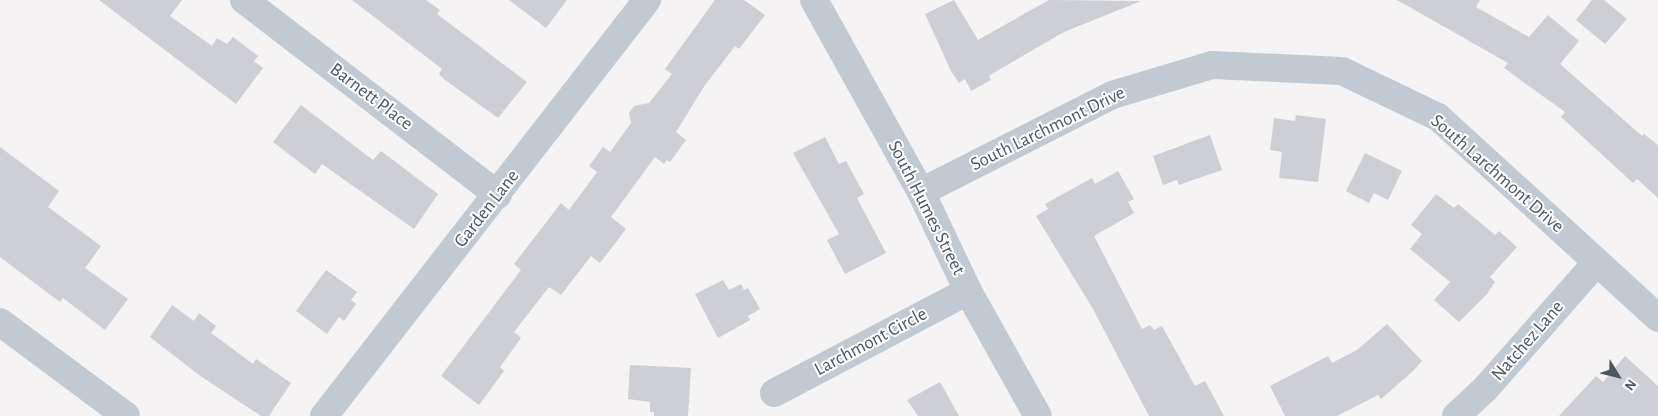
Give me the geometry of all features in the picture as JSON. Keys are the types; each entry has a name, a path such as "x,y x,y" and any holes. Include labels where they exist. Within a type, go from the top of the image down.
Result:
{"street":[{"name":"Barnett Place","path":"244,0 498,194"},
{"name":"Garden Lane","path":"324,416 647,0"},
{"name":"South Humes Street","path":"814,0 921,192 968,292 1038,416"},
{"name":"South Larchmont Drive","path":"921,192 1112,95 1212,65 1342,71 1438,117 1658,318"},
{"name":"Natchez Lane","path":"1456,416 1485,389 1597,262"},
{"name":"Larchmont Circle","path":"774,393 968,292"},
{"path":"0,322 126,416"}],"building":[{"path":"99,0 182,0 170,16 212,46 217,38 227,44 233,37 258,56 254,61 263,68 236,104"},
{"path":"352,0 426,0 440,10 437,14 527,82 498,118 445,80 439,74 442,69"},
{"path":"509,0 567,0 546,28"},
{"path":"715,0 744,0 765,15 739,49 735,46 705,85 676,132 686,140 670,162 667,160 664,164 655,157 611,217 626,229 600,263 591,256 561,295 549,287 514,332 521,338 500,367 504,371 479,405 441,376 521,270 514,264 561,203 569,210 597,172 589,166 603,147 610,152 631,123 629,113 634,106 649,103 672,74 665,69"},
{"path":"954,0 978,40 1049,0 1141,1 1064,32 995,72 989,76 991,80 971,91 965,79 959,83 951,71 925,14"},
{"path":"1397,0 1480,0 1476,7 1529,37 1548,15 1579,41 1560,64 1642,136 1644,134 1658,145 1658,198 1637,179 1633,183 1561,117 1565,112 1504,68 1508,63"},
{"path":"1592,0 1604,0 1627,19 1605,44 1576,20"},
{"path":"301,105 373,160 381,151 438,194 414,229 322,164 315,174 273,142"},
{"path":"1296,115 1326,119 1318,182 1279,178 1282,152 1270,150 1274,118 1295,121"},
{"path":"1210,135 1222,170 1179,185 1177,180 1163,185 1153,156"},
{"path":"825,137 839,164 846,161 864,194 857,198 886,253 845,274 827,240 839,234 793,153"},
{"path":"0,147 59,191 48,207 101,246 85,268 128,299 105,330 63,298 60,302 0,257"},
{"path":"1365,153 1402,171 1388,200 1374,193 1369,203 1346,191"},
{"path":"1118,171 1134,199 1128,202 1134,213 1094,236 1142,329 1150,325 1154,330 1162,326 1195,386 1205,381 1224,416 1149,416 1093,309 1036,216 1048,209 1045,204 1092,178 1095,184"},
{"path":"1436,194 1454,208 1458,204 1495,235 1499,231 1517,247 1490,277 1495,282 1487,294 1459,322 1434,300 1450,282 1410,249 1422,234 1411,225"},
{"path":"326,270 357,292 351,300 356,304 344,321 339,317 327,334 296,311"},
{"path":"723,280 729,290 741,284 744,290 748,288 760,309 748,316 750,320 718,338 695,294"},
{"path":"172,305 194,321 199,313 216,326 211,333 253,364 256,359 291,383 269,416 261,416 199,375 150,337"},
{"path":"1387,324 1422,361 1412,372 1381,399 1378,395 1337,416 1285,416 1270,386 1328,356 1332,363 1357,350"},
{"path":"1625,356 1658,386 1658,416 1559,416 1596,376 1603,382"},
{"path":"630,365 691,368 688,416 654,416 654,412 650,412 650,402 628,399"},
{"path":"940,382 959,416 918,416 907,400"}]}
